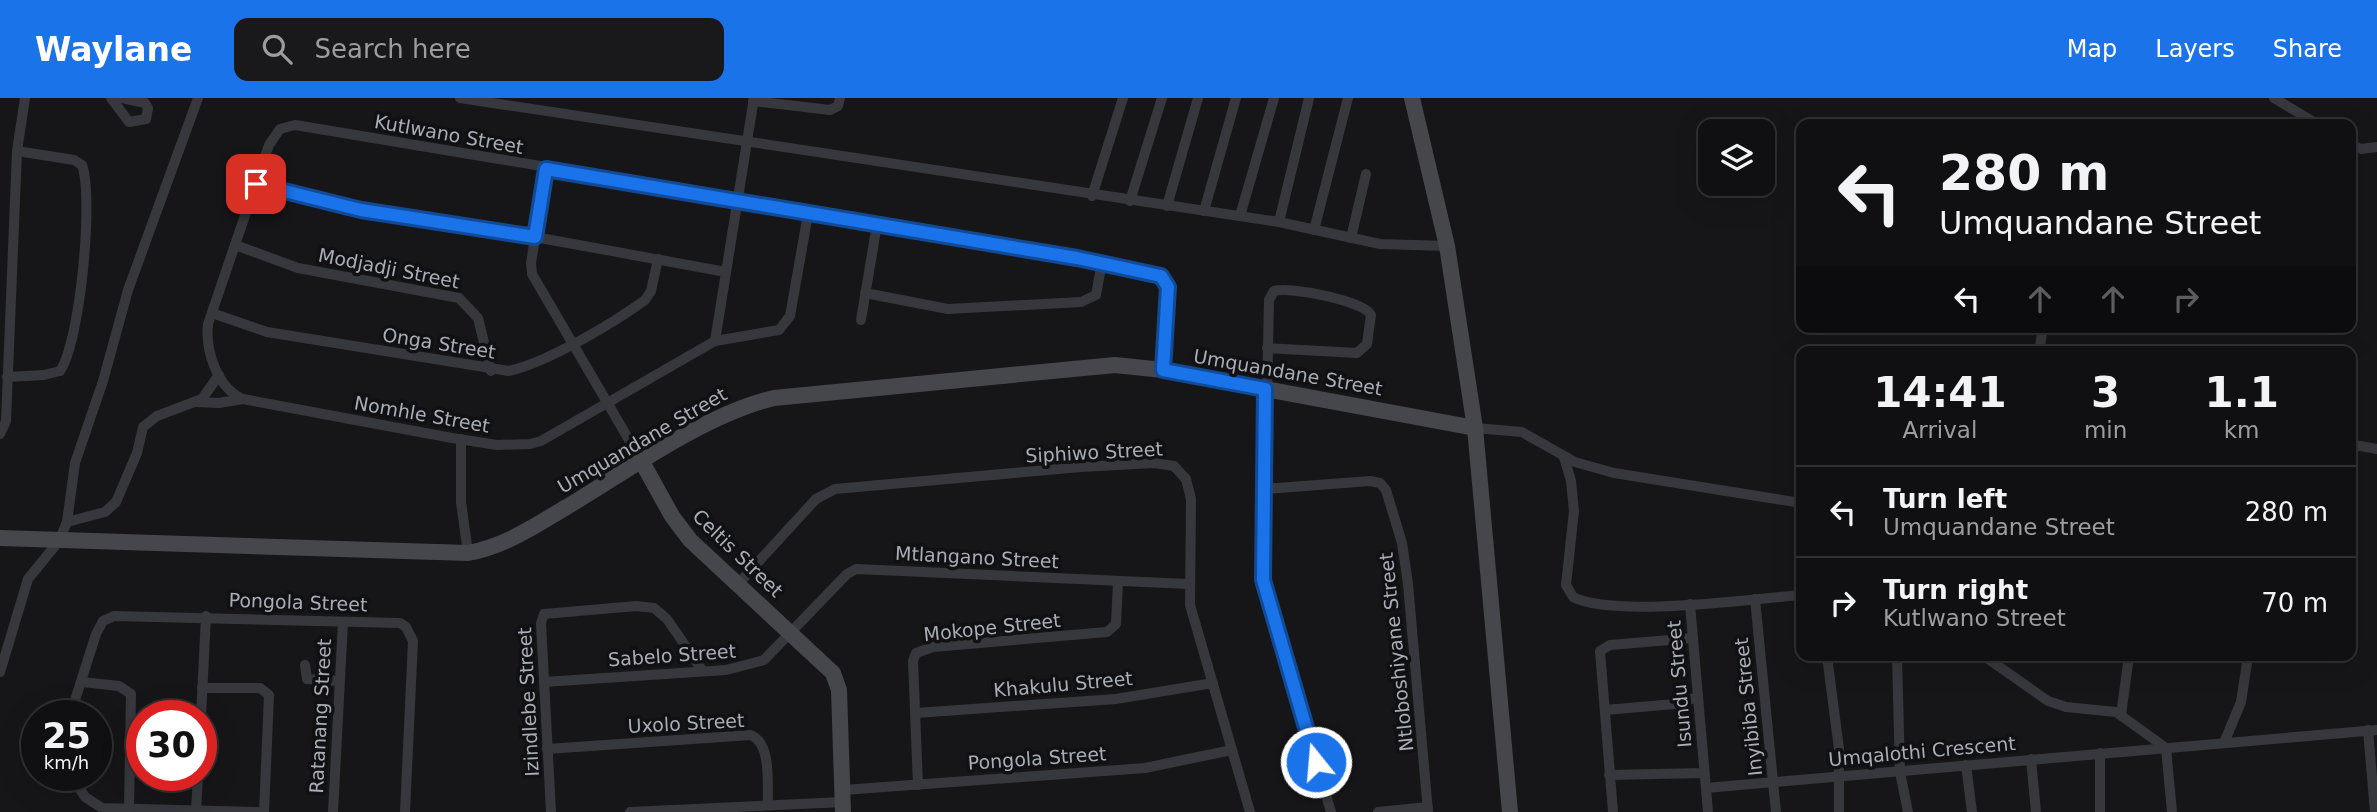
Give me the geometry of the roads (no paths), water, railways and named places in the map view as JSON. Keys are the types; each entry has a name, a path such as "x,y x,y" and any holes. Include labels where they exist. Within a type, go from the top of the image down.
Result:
{"street":[{"path":"0,433 6,421 17,151 25,98"},
{"path":"111,98 129,122 146,119 148,108 145,103 122,98"},
{"path":"0,672 28,579 59,541 67,522 75,463 103,381 128,290 198,98"},
{"path":"460,98 1092,196 1279,222 1397,246 1447,246"},
{"path":"808,214 790,316 785,326 779,330 715,341 753,100 798,102 832,110 838,106 840,98"},
{"path":"1092,196 1123,98"},
{"path":"1130,201 1162,98"},
{"path":"1167,206 1198,98"},
{"path":"1204,211 1236,98"},
{"path":"1240,216 1274,98"},
{"path":"1279,222 1309,98"},
{"path":"1314,230 1348,98"},
{"path":"1412,98 1447,246 1475,428 1510,812"},
{"path":"2274,98 2309,119"},
{"name":"Kutlwano Street","path":"226,387 219,375 207,335 212,313 273,137 286,125 1102,262 1165,279 1168,287 1163,370"},
{"path":"2356,147 2361,149 2377,147"},
{"path":"8,377 44,375 60,370 78,308 82,280 85,186 82,165 74,160 17,151"},
{"name":"Celtis Street","path":"546,169 532,274 681,530 828,668 837,682 843,801"},
{"path":"1351,237 1366,174"},
{"path":"256,184 361,210 535,237 726,272"},
{"path":"861,320 877,224"},
{"name":"Modjadji Street","path":"234,245 298,268 459,298 478,318 491,371"},
{"name":"Onga Street","path":"212,313 267,332 491,371 520,369 572,343 645,300 651,291 658,259"},
{"path":"865,293 948,309 1081,302 1096,295 1102,262"},
{"path":"1267,348 1357,353 1367,344 1371,315 1362,305 1278,289 1271,293 1269,300 1265,389 1264,586 1331,812"},
{"path":"2040,346 2042,334"},
{"name":"Nomhle Street","path":"226,387 243,399 498,445 530,444 607,404 715,341"},
{"name":"Umquandane Street","path":"0,538 468,553 495,546 525,533 731,412 774,398 1090,365 1163,370 1475,428"},
{"path":"67,522 105,512 116,502 137,453 143,427 157,416 197,402 207,394 219,375"},
{"path":"197,402 219,403 243,399"},
{"path":"1475,428 1522,432 1564,457 1614,473 1796,502"},
{"path":"461,439 461,502 468,553"},
{"path":"2356,445 2377,449"},
{"path":"1564,457 1573,495 1566,572 1570,595 1597,604 1690,604"},
{"name":"Siphiwo Street","path":"738,584 816,499 835,489 1154,463 1174,466 1184,475 1192,513 1188,584 1193,620 1250,812"},
{"name":"Ntloboshiyane Street","path":"1265,489 1370,481 1380,484 1386,490 1402,543 1408,584 1428,810"},
{"name":"Mtlangano Street","path":"791,633 847,574 856,569 1188,584"},
{"name":"Mokope Street","path":"918,785 913,661 916,653 933,647 1107,632 1116,624 1118,582"},
{"name":"Isundu Street","path":"1706,788 1690,604 1796,596"},
{"name":"Inyibiba Street","path":"1755,599 1776,812"},
{"name":"Izindlebe Street","path":"551,812 541,618 549,611 654,608 667,619 702,670"},
{"name":"Pongola Street","path":"76,700 96,634 107,618 128,615 206,616 400,623 411,634 405,812"},
{"path":"202,700 206,616"},
{"name":"Ratanang Street","path":"333,812 342,622"},
{"name":"Sabelo Street","path":"544,682 756,665 791,633"},
{"path":"1613,812 1599,657 1602,648 1693,639"},
{"path":"1829,661 1839,749 1839,812"},
{"path":"1897,661 1900,772 1908,812"},
{"path":"1993,661 2048,701 2066,707 2110,710 2121,715 2165,748 2172,812"},
{"path":"2121,715 2128,661"},
{"path":"2224,743 2241,702 2247,661"},
{"path":"304,665 307,679 340,681"},
{"path":"82,682 119,686 131,694 129,810"},
{"name":"Khakulu Street","path":"916,713 1089,701 1213,683"},
{"path":"202,688 260,688 269,695 264,812"},
{"path":"1605,710 1666,705 1698,697"},
{"path":"2373,730 2375,812"},
{"name":"Umqalothi Crescent","path":"1706,788 2373,730"},
{"name":"Uxolo Street","path":"547,749 751,736 759,738 764,747 768,805"},
{"name":"Pongola Street","path":"630,812 843,801 918,785 1145,768 1232,750"},
{"path":"2100,753 2100,812"},
{"path":"2031,759 2036,812"},
{"path":"1966,765 1972,812"},
{"path":"1609,775 1704,773"},
{"path":"1706,788 1708,812"},
{"path":"83,791 93,804 102,808 258,812"},
{"path":"197,811 198,791"},
{"path":"1378,812 1428,810"}]}
